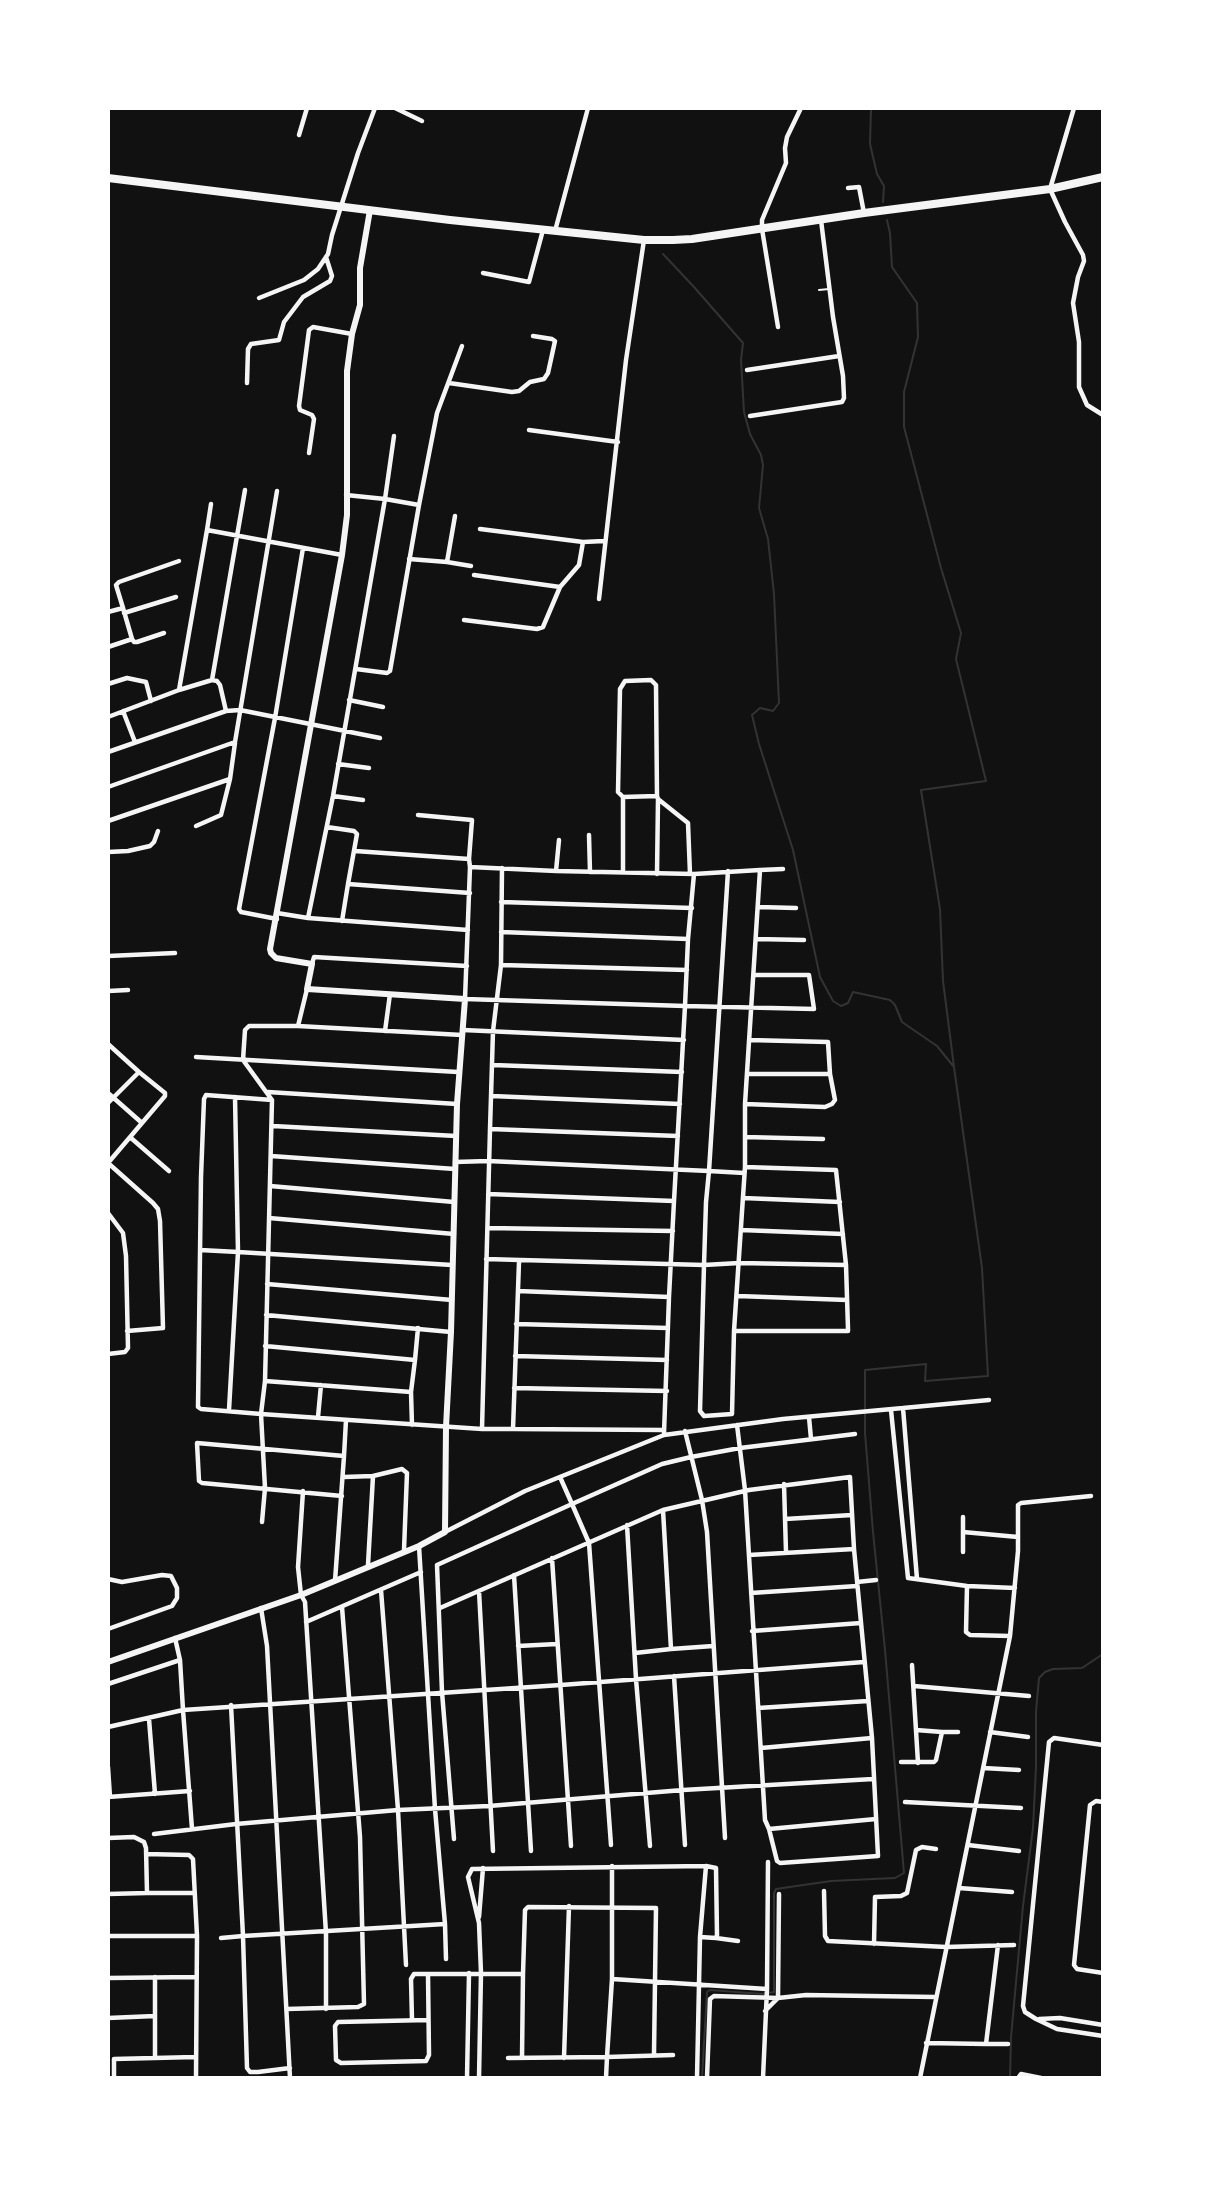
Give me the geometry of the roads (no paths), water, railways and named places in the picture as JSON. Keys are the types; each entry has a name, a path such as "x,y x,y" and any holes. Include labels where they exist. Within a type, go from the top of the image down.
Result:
{"highway":[{"path":"108,178 342,207 644,240 692,239 864,213 1050,189 1103,177"}],"street":[{"path":"299,135 307,108"},
{"path":"259,298 312,275 330,251 332,235 366,128 375,108"},
{"path":"395,108 422,121"},
{"path":"555,231 588,108"},
{"path":"778,327 762,229 765,210 786,163 787,137 799,108"},
{"path":"1074,108 1050,189 1083,255 1084,261 1073,303 1078,342 1079,387 1087,405 1103,415"},
{"path":"848,188 857,186 860,188 864,213"},
{"path":"363,209 360,305 352,334 347,371 347,515 342,555 271,953 280,959 467,966"},
{"path":"750,416 842,402 844,398 821,220"},
{"path":"483,273 529,282 543,230"},
{"path":"599,599 626,360 644,240"},
{"path":"247,383 248,349 251,344 279,340 284,322 303,297 330,280 332,276 326,256"},
{"path":"309,453 314,419 312,415 301,411 299,406 309,330 312,327 352,334"},
{"path":"448,383 512,392 519,391 530,382 544,379 548,373 555,341 533,336"},
{"path":"356,669 387,674 390,671 435,422 462,346"},
{"path":"747,370 840,356"},
{"path":"529,430 618,442"},
{"path":"308,918 356,669 394,435"},
{"path":"212,680 244,490"},
{"path":"196,826 220,815 230,779 277,491"},
{"path":"346,495 419,505"},
{"path":"179,690 211,504"},
{"path":"447,562 455,516"},
{"path":"480,528 583,542 604,541"},
{"path":"207,530 342,555"},
{"path":"464,620 541,629 544,627 560,587 578,567 583,542"},
{"path":"303,548 275,718 239,909 241,912 277,916 468,930"},
{"path":"409,559 471,566"},
{"path":"164,633 134,642 116,585 118,582 179,561"},
{"path":"474,575 560,587"},
{"path":"108,612 176,597"},
{"path":"108,647 132,639"},
{"path":"108,684 127,678 146,682 151,701"},
{"path":"108,717 212,680 217,681 220,685 226,711"},
{"path":"657,874 657,798 657,690 656,684 651,680 625,681 621,686 619,795 657,798 688,823 692,874 692,908 688,939 670,1265 664,1433"},
{"path":"349,700 382,706"},
{"path":"108,752 226,711 240,710 380,738"},
{"path":"123,711 135,742"},
{"path":"108,787 235,742"},
{"path":"338,764 369,768"},
{"path":"108,821 230,779"},
{"path":"333,796 363,800"},
{"path":"623,796 623,872"},
{"path":"418,815 472,820 467,966 458,1072 446,1427 445,1532"},
{"path":"327,827 356,832 355,851 342,921"},
{"path":"108,852 128,851 150,846 158,831"},
{"path":"590,835 590,872"},
{"path":"556,871 559,840"},
{"path":"355,851 469,860"},
{"path":"470,867 657,874 783,869"},
{"path":"482,1428 488,1161 493,1031 501,965 502,868"},
{"path":"729,870 710,1172 706,1202 700,1411 702,1415 732,1414 734,1330 743,1198 745,1104 760,870"},
{"path":"348,884 470,893"},
{"path":"501,902 692,908"},
{"path":"758,907 796,908"},
{"path":"501,932 688,939"},
{"path":"756,939 804,940"},
{"path":"108,956 175,953"},
{"path":"298,1026 313,961"},
{"path":"501,965 687,970"},
{"path":"307,989 465,999 814,1009 809,975 753,975"},
{"path":"108,991 128,990"},
{"path":"385,1031 390,994"},
{"path":"262,1522 265,1488 261,1414 265,1381 267,1253 273,1126 272,1100 243,1060 245,1030 249,1026 298,1026 463,1033 493,1031 684,1040"},
{"path":"745,1104 829,1106 835,1100 830,1074 828,1042 750,1040"},
{"path":"108,1044 165,1093 165,1096 131,1138 108,1163 153,1203 158,1209 160,1221 163,1328 128,1331"},
{"path":"196,1057 458,1072"},
{"path":"493,1065 682,1072"},
{"path":"108,1104 139,1072"},
{"path":"748,1074 830,1074"},
{"path":"268,1092 457,1104"},
{"path":"108,1093 142,1123"},
{"path":"272,1100 206,1095 204,1099 198,1407 201,1409 446,1427 664,1433 989,1400"},
{"path":"492,1096 680,1104"},
{"path":"229,1410 238,1252 235,1097"},
{"path":"273,1126 456,1136"},
{"path":"490,1129 678,1136"},
{"path":"745,1137 823,1138"},
{"path":"131,1138 169,1171"},
{"path":"271,1156 455,1166 488,1161 710,1172 836,1170 846,1265 848,1332 734,1330"},
{"path":"270,1186 454,1202"},
{"path":"488,1194 674,1201"},
{"path":"743,1198 840,1202"},
{"path":"108,1213 123,1233 128,1282 127,1350 108,1354"},
{"path":"269,1218 453,1234"},
{"path":"488,1228 673,1231"},
{"path":"741,1230 843,1234"},
{"path":"200,1250 452,1265"},
{"path":"486,1259 670,1265 739,1263 846,1265"},
{"path":"513,1428 520,1260"},
{"path":"267,1284 452,1300"},
{"path":"518,1291 669,1297"},
{"path":"738,1296 847,1300"},
{"path":"266,1315 451,1332"},
{"path":"516,1324 668,1328"},
{"path":"412,1425 411,1392 418,1328"},
{"path":"265,1346 415,1360"},
{"path":"515,1356 667,1360"},
{"path":"265,1381 411,1392"},
{"path":"318,1417 321,1385"},
{"path":"514,1388 667,1391"},
{"path":"903,1408 917,1579"},
{"path":"891,1410 908,1577 967,1586 1015,1588"},
{"path":"809,1417 811,1439"},
{"path":"335,1581 344,1477 346,1420"},
{"path":"737,1425 749,1555 765,1820 777,1862 780,1863 878,1856 872,1738 854,1549 850,1477"},
{"path":"685,1431 702,1500 707,1532 725,1838"},
{"path":"108,1662 197,1630 262,1614 368,1565 404,1550 419,1548 525,1491 561,1480 664,1433"},
{"path":"454,1839 449,1808 441,1692 437,1565 571,1501 662,1464 740,1448 855,1434"},
{"path":"342,1496 202,1483 199,1481 197,1443 344,1456"},
{"path":"344,1477 373,1476 402,1469 407,1473 404,1550"},
{"path":"368,1565 373,1476"},
{"path":"440,1608 663,1510 744,1490 858,1476"},
{"path":"561,1480 589,1543 611,1845"},
{"path":"784,1484 786,1552"},
{"path":"303,1491 298,1568 301,1595 305,1602 319,1816 326,1932 326,2009"},
{"path":"920,2078 1010,1636 1018,1537 1017,1507 1021,1503 1091,1496"},
{"path":"663,1510 671,1649"},
{"path":"785,1519 852,1515"},
{"path":"963,1516 963,1552"},
{"path":"627,1525 636,1679 650,1846"},
{"path":"963,1532 1018,1537"},
{"path":"419,1548 431,1693 446,1959"},
{"path":"749,1555 854,1549"},
{"path":"552,1558 572,1846"},
{"path":"306,1619 342,1607 420,1570"},
{"path":"108,1579 122,1582 162,1575 171,1576 177,1588 177,1599 172,1606 108,1629"},
{"path":"514,1575 531,1851"},
{"path":"751,1593 857,1584 876,1580"},
{"path":"967,1586 966,1632 970,1635 1010,1636"},
{"path":"381,1590 398,1810 406,1965"},
{"path":"479,1591 493,1851"},
{"path":"287,2010 358,2007 364,2004 358,1814 342,1607"},
{"path":"262,1614 267,1646 290,2078"},
{"path":"752,1630 861,1623"},
{"path":"175,1638 180,1660 192,1829"},
{"path":"518,1646 557,1644"},
{"path":"635,1653 713,1646"},
{"path":"108,1684 180,1660"},
{"path":"108,1727 183,1710 231,1705 561,1685 864,1662"},
{"path":"912,1665 918,1763"},
{"path":"674,1676 685,1845"},
{"path":"914,1686 1029,1696"},
{"path":"758,1708 868,1701"},
{"path":"231,1705 243,1936 247,2068 250,2072 290,2068"},
{"path":"149,1719 155,1794"},
{"path":"916,1730 958,1732"},
{"path":"902,1762 936,1761 942,1732"},
{"path":"990,1732 1028,1737"},
{"path":"761,1748 872,1738"},
{"path":"1103,1745 1054,1738 1049,1742 1023,2006 1025,2012 1057,2029 1103,2036"},
{"path":"108,1767 109,1797 190,1791"},
{"path":"983,1768 1019,1770"},
{"path":"154,1834 319,1816 873,1779"},
{"path":"1103,1802 1095,1801 1090,1805 1074,1961 1077,1969 1103,1973"},
{"path":"905,1802 1021,1808"},
{"path":"769,1830 876,1819"},
{"path":"108,1838 139,1838 144,1842 147,1893"},
{"path":"968,1845 1020,1851"},
{"path":"874,1944 875,1897 901,1896 907,1893 916,1850 936,1849"},
{"path":"146,1854 179,1854 192,1857 196,1936 196,2078"},
{"path":"763,2078 767,1994 768,1862"},
{"path":"606,2078 612,1979 612,1866"},
{"path":"697,2078 700,1937 706,1866"},
{"path":"479,1923 468,1877 472,1869 706,1866 716,1868 716,1938"},
{"path":"466,2078 483,1868"},
{"path":"959,1887 1012,1892"},
{"path":"824,1891 825,1939 828,1941 945,1947 1014,1945"},
{"path":"108,1894 194,1893"},
{"path":"765,2011 778,1998 779,1894"},
{"path":"564,2058 569,1906"},
{"path":"522,2058 522,1974 526,1908 569,1906 656,1908 654,2054"},
{"path":"221,1938 445,1924"},
{"path":"108,1936 196,1936"},
{"path":"700,1937 738,1941"},
{"path":"986,2044 998,1945"},
{"path":"475,1973 479,2078"},
{"path":"412,2020 412,1976 475,1973 522,1974"},
{"path":"428,1974 429,2055 426,2061 341,2063 336,2060 338,2022 428,2020"},
{"path":"155,1977 156,2058"},
{"path":"108,1978 195,1977"},
{"path":"612,1979 700,1985 767,1994 778,1998 806,1995 935,1997"},
{"path":"707,2078 710,1999 716,1995 767,1994"},
{"path":"108,2018 154,2016"},
{"path":"1036,2019 1059,2018 1103,2025"},
{"path":"926,2043 1008,2044"},
{"path":"508,2058 673,2055"},
{"path":"108,2060 195,2057"},
{"path":"114,2060 114,2078"},
{"path":"1018,2078 1021,2074 1041,2078"}],"lane":[{"path":"819,290 830,289"}],"waterway":[{"path":"871,108 870,144 877,174 884,186 883,202"},
{"path":"887,220 892,267 917,303 918,337 904,392 904,427 941,568 961,633 956,659 986,781 921,790 940,909 943,981 954,1067"},
{"path":"663,254 743,343 741,360 744,412 763,465 759,508 768,539 774,594 779,703 773,711 760,708 752,715 793,850 820,977 833,1001 841,1006 848,1003 853,992 890,1000 895,1005 902,1022 937,1046 954,1067 982,1268 988,1376 925,1381 926,1364 865,1370 865,1433 904,1873 895,1878 831,1881 776,1889 774,1893 774,1992 762,1994 710,1990 707,1992 702,2078"},
{"path":"1010,2078 1011,2037 1023,1906 1033,1828 1039,1678 1045,1672 1053,1669 1082,1668 1103,1654"}]}
